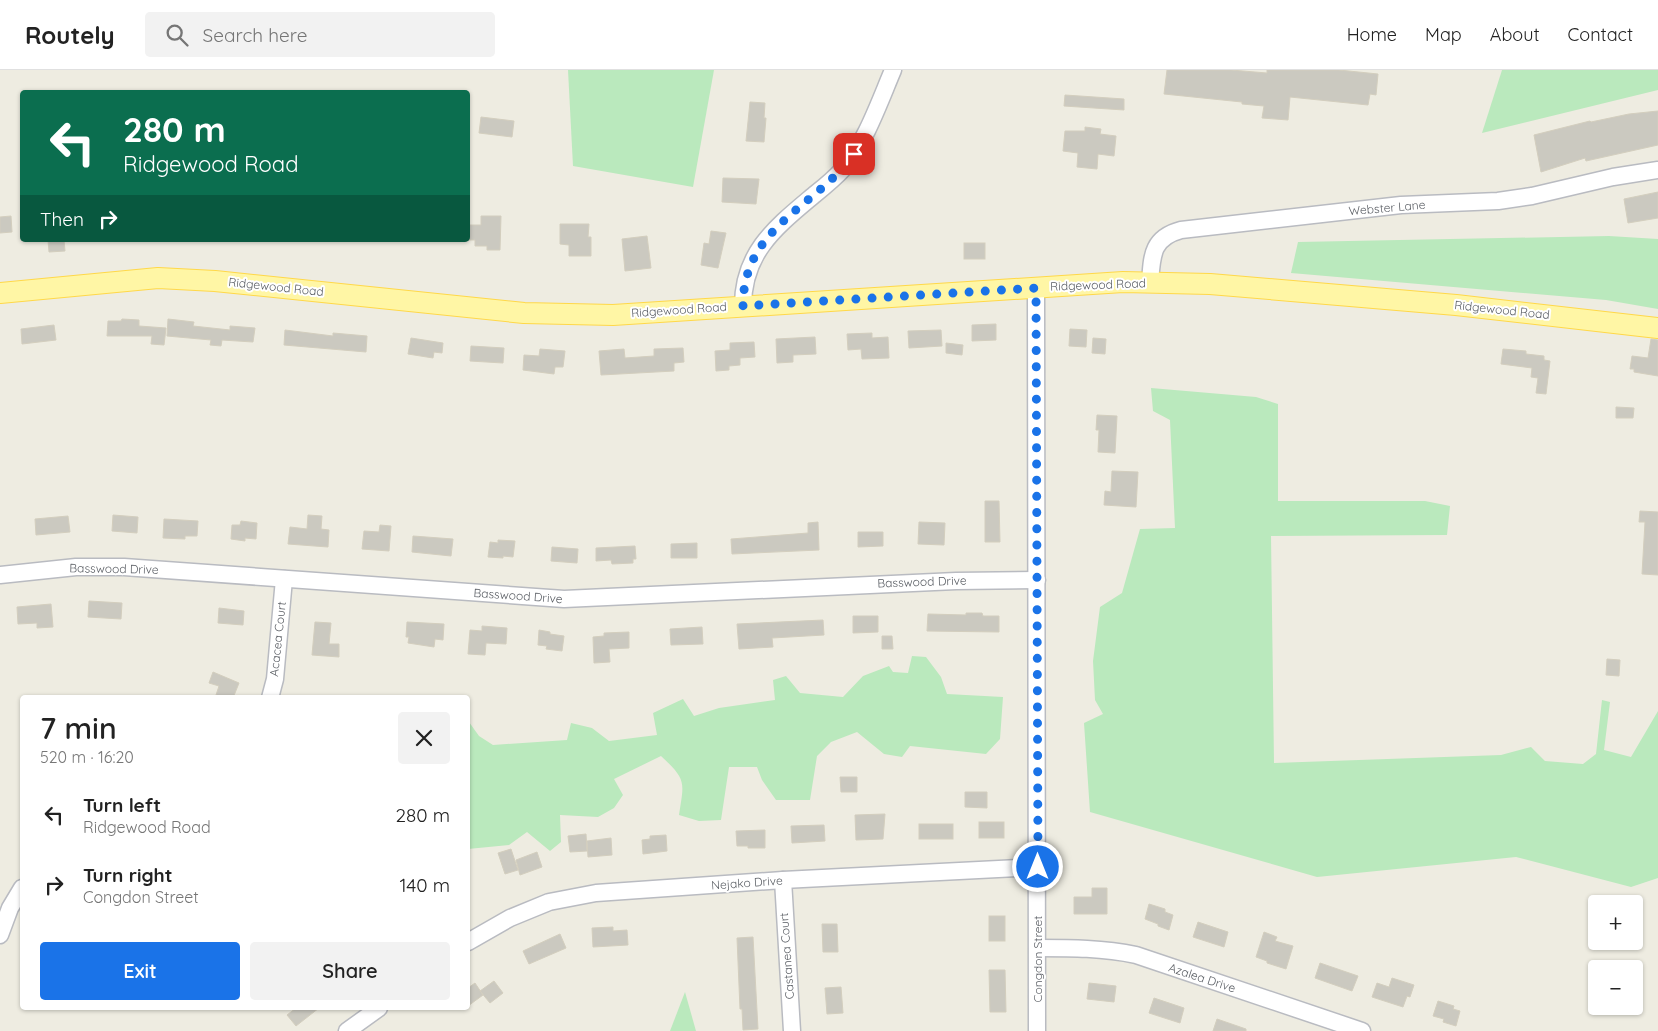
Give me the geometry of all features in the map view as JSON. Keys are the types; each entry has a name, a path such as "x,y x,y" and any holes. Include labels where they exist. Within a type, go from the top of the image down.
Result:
{"main road":[{"name":"Ridgewood Road","path":"0,293 158,278 215,281 524,313 614,315 1123,282 1210,284 1436,304 1658,328"}],"street":[{"path":"743,306 743,289 746,274 762,245 777,225 842,170 854,154 893,70"},
{"name":"Webster Lane","path":"1150,283 1152,256 1156,246 1166,236 1181,230 1401,205 1498,201 1532,196 1613,177 1658,170"},
{"name":"Congdon Street","path":"1036,288 1037,1031"},
{"name":"Basswood Drive","path":"0,575 76,567 124,567 564,599 947,581 1036,580"},
{"name":"Acacea Court","path":"271,695 275,679 284,579"},
{"name":"Nejako Drive","path":"470,941 510,918 548,902 596,893 783,880 1038,867"},
{"name":"Castanea Court","path":"783,880 792,1031"},
{"path":"0,935 10,908 20,891"},
{"name":"Azalea Drive","path":"1038,948 1092,948 1112,950 1136,956 1362,1031"},
{"path":"347,1031 376,1010"}],"green space":[{"path":"568,70 714,70 693,187 573,166"},
{"path":"1502,70 1658,70 1658,90 1482,133"},
{"path":"1609,236 1658,239 1658,309 1606,300 1291,273 1298,242"},
{"path":"1151,388 1256,397 1278,404 1278,501 1425,501 1450,506 1447,535 1271,536 1274,763 1501,755 1531,747 1545,761 1583,764 1596,754 1602,700 1610,702 1604,750 1631,757 1658,711 1658,878 1631,887 1516,857 1317,877 1090,812 1084,723 1103,714 1095,700 1093,661 1100,607 1122,593 1140,529 1175,528 1170,420 1153,411"},
{"path":"912,656 926,657 941,677 947,694 1003,697 1000,739 986,754 910,746 902,757 884,754 857,732 831,742 817,756 810,800 776,800 762,780 757,767 729,767 721,820 699,821 679,815 682,782 661,756 614,779 623,795 614,808 598,817 560,815 561,842 550,851 527,832 509,845 470,849 470,723 479,736 493,745 567,740 571,723 592,728 609,741 657,735 653,713 683,699 694,716 719,708 775,700 773,680 786,676 800,693 843,697 863,676 889,666 893,672 908,673"},
{"path":"685,992 696,1031 670,1031"}],"building":[{"path":"1167,70 1231,70 1267,73 1267,70 1339,70 1378,74 1376,95 1370,94 1368,105 1290,97 1288,120 1262,118 1264,106 1164,94"},
{"path":"1065,95 1124,99 1124,110 1064,106"},
{"path":"750,102 765,103 764,142 746,141"},
{"path":"1658,111 1658,145 1586,161 1585,158 1541,172 1534,135 1590,121"},
{"path":"481,117 514,121 512,137 479,133"},
{"path":"1085,127 1101,129 1100,134 1116,136 1114,156 1098,154 1097,169 1077,167 1078,153 1063,151 1065,131 1085,131"},
{"path":"723,178 759,179 756,204 722,202"},
{"path":"1658,192 1658,218 1628,223 1624,199"},
{"path":"11,216 12,232 0,233 0,217"},
{"path":"481,216 501,216 500,250 487,250 487,246 475,246 475,240 470,240 470,225 481,225"},
{"path":"560,224 589,224 588,237 591,237 591,256 569,256 569,245 560,244"},
{"path":"711,231 726,233 718,268 701,265 704,243 709,244"},
{"path":"647,236 651,268 625,271 622,239"},
{"path":"48,242 64,242 65,251 49,252"},
{"path":"964,243 985,243 985,259 964,259"},
{"path":"122,319 139,320 139,326 166,328 164,345 151,344 152,336 107,336 108,321 121,321"},
{"path":"168,319 194,322 193,326 230,330 230,326 255,328 253,342 222,340 221,346 210,345 211,340 167,336"},
{"path":"996,324 996,340 972,341 972,325"},
{"path":"54,325 56,340 22,344 21,329"},
{"path":"1070,329 1087,330 1086,347 1069,346"},
{"path":"285,330 333,336 333,333 367,336 366,352 284,345"},
{"path":"941,330 942,346 909,348 908,331"},
{"path":"872,333 872,338 888,337 889,358 862,359 861,349 848,350 847,334"},
{"path":"815,337 816,354 793,355 793,362 777,363 776,339"},
{"path":"411,338 443,343 442,353 434,352 433,358 408,354"},
{"path":"1093,338 1106,339 1105,354 1092,353"},
{"path":"1651,339 1658,340 1658,376 1634,372 1634,369 1630,369 1632,356 1648,358"},
{"path":"754,342 755,357 740,358 740,365 729,366 729,370 716,371 715,351 730,350 730,343"},
{"path":"946,343 963,345 962,355 946,353"},
{"path":"471,346 504,348 503,363 470,361"},
{"path":"683,348 684,362 674,363 674,371 601,375 599,351 624,349 625,358 654,356 654,349"},
{"path":"540,349 565,351 563,367 555,367 554,374 523,370 524,355 539,356"},
{"path":"1503,349 1526,351 1526,354 1544,356 1544,360 1550,361 1546,394 1536,393 1538,378 1531,377 1532,368 1501,364"},
{"path":"1616,407 1634,408 1633,418 1616,418"},
{"path":"1097,415 1117,416 1115,453 1098,452 1099,430 1096,430"},
{"path":"1112,471 1138,472 1136,507 1104,505 1105,491 1111,492"},
{"path":"985,501 999,501 1000,542 985,542"},
{"path":"1640,511 1658,512 1658,575 1642,574 1645,522 1639,522"},
{"path":"113,515 138,517 137,533 112,531"},
{"path":"308,515 322,516 321,529 329,530 328,547 288,544 290,527 307,529"},
{"path":"68,516 70,532 36,535 35,519"},
{"path":"164,519 198,521 197,536 185,536 185,539 163,538"},
{"path":"241,521 257,523 256,539 245,538 245,541 231,539 232,525 240,525"},
{"path":"818,522 819,550 732,554 731,539 808,533 808,523"},
{"path":"919,522 945,523 944,545 918,544"},
{"path":"380,525 391,526 389,551 362,549 364,531 379,532"},
{"path":"858,532 883,532 883,546 858,547"},
{"path":"413,536 453,539 451,556 412,552"},
{"path":"498,540 515,541 513,557 488,557 490,542 498,543"},
{"path":"697,543 697,558 671,558 671,544"},
{"path":"635,546 636,559 633,559 633,563 612,564 611,560 596,561 596,548"},
{"path":"552,547 578,549 577,563 551,561"},
{"path":"89,601 122,603 121,619 88,617"},
{"path":"51,604 53,627 37,628 37,623 18,624 17,607"},
{"path":"219,608 244,611 243,625 218,623"},
{"path":"966,613 999,616 999,632 927,631 928,614 966,615"},
{"path":"853,616 878,616 878,632 853,633"},
{"path":"823,620 824,635 772,638 773,647 739,649 737,624"},
{"path":"315,622 331,623 329,644 339,644 339,657 312,655"},
{"path":"407,622 444,624 443,640 435,639 434,647 408,643 409,637 406,637"},
{"path":"482,626 507,628 506,644 486,643 485,655 468,654 470,630 482,631"},
{"path":"702,627 703,644 671,645 670,629"},
{"path":"539,630 564,636 562,651 546,649 547,646 538,645"},
{"path":"629,632 629,648 609,649 610,662 594,663 593,637 604,636 604,633"},
{"path":"882,636 892,636 893,649 882,649"},
{"path":"1607,659 1620,660 1619,676 1606,675"},
{"path":"213,672 239,683 234,695 216,695 219,686 209,683"},
{"path":"840,777 857,777 857,792 841,792"},
{"path":"965,792 987,792 987,808 965,807"},
{"path":"885,814 883,839 856,840 855,815"},
{"path":"979,822 1004,822 1004,838 979,838"},
{"path":"919,824 953,824 953,839 919,839"},
{"path":"824,825 825,841 792,843 791,826"},
{"path":"765,830 765,848 737,846 736,831"},
{"path":"586,834 587,851 570,852 568,836"},
{"path":"666,835 667,851 643,854 642,840 650,839 650,836"},
{"path":"611,838 612,855 588,857 587,841"},
{"path":"511,849 518,870 505,874 498,853"},
{"path":"537,852 542,867 520,875 516,860"},
{"path":"1092,888 1107,888 1107,914 1074,914 1074,897 1092,897"},
{"path":"1149,904 1165,909 1165,912 1173,915 1169,930 1145,919"},
{"path":"989,916 1005,916 1005,941 989,941"},
{"path":"1198,922 1228,932 1224,947 1193,937"},
{"path":"822,924 837,924 838,952 823,952"},
{"path":"613,927 613,931 627,930 628,945 593,947 592,928"},
{"path":"1264,932 1277,937 1275,941 1293,946 1286,969 1256,957"},
{"path":"560,934 566,948 529,964 523,951"},
{"path":"753,937 758,1029 743,1030 742,1009 740,1009 737,938"},
{"path":"1320,963 1358,976 1352,991 1315,978"},
{"path":"989,970 1005,970 1006,1012 990,1012"},
{"path":"1392,978 1414,985 1410,997 1407,996 1403,1007 1372,997 1377,983 1389,987"},
{"path":"494,981 503,993 490,1003 480,991"},
{"path":"475,983 483,995 470,1005 470,987"},
{"path":"1089,983 1116,986 1114,1002 1087,999"},
{"path":"841,987 843,1013 827,1014 825,988"},
{"path":"1154,998 1184,1008 1180,1023 1149,1013"},
{"path":"1438,1001 1454,1006 1453,1009 1460,1011 1456,1026 1443,1022 1444,1019 1433,1016"},
{"path":"293,1010 316,1010 296,1026 287,1015"},
{"path":"1217,1019 1246,1029 1246,1031 1213,1031"}],"route":[{"path":"854,154 842,170 777,225 765,239 754,256 746,274 743,289 743,306 1036,288 1038,867"}]}
